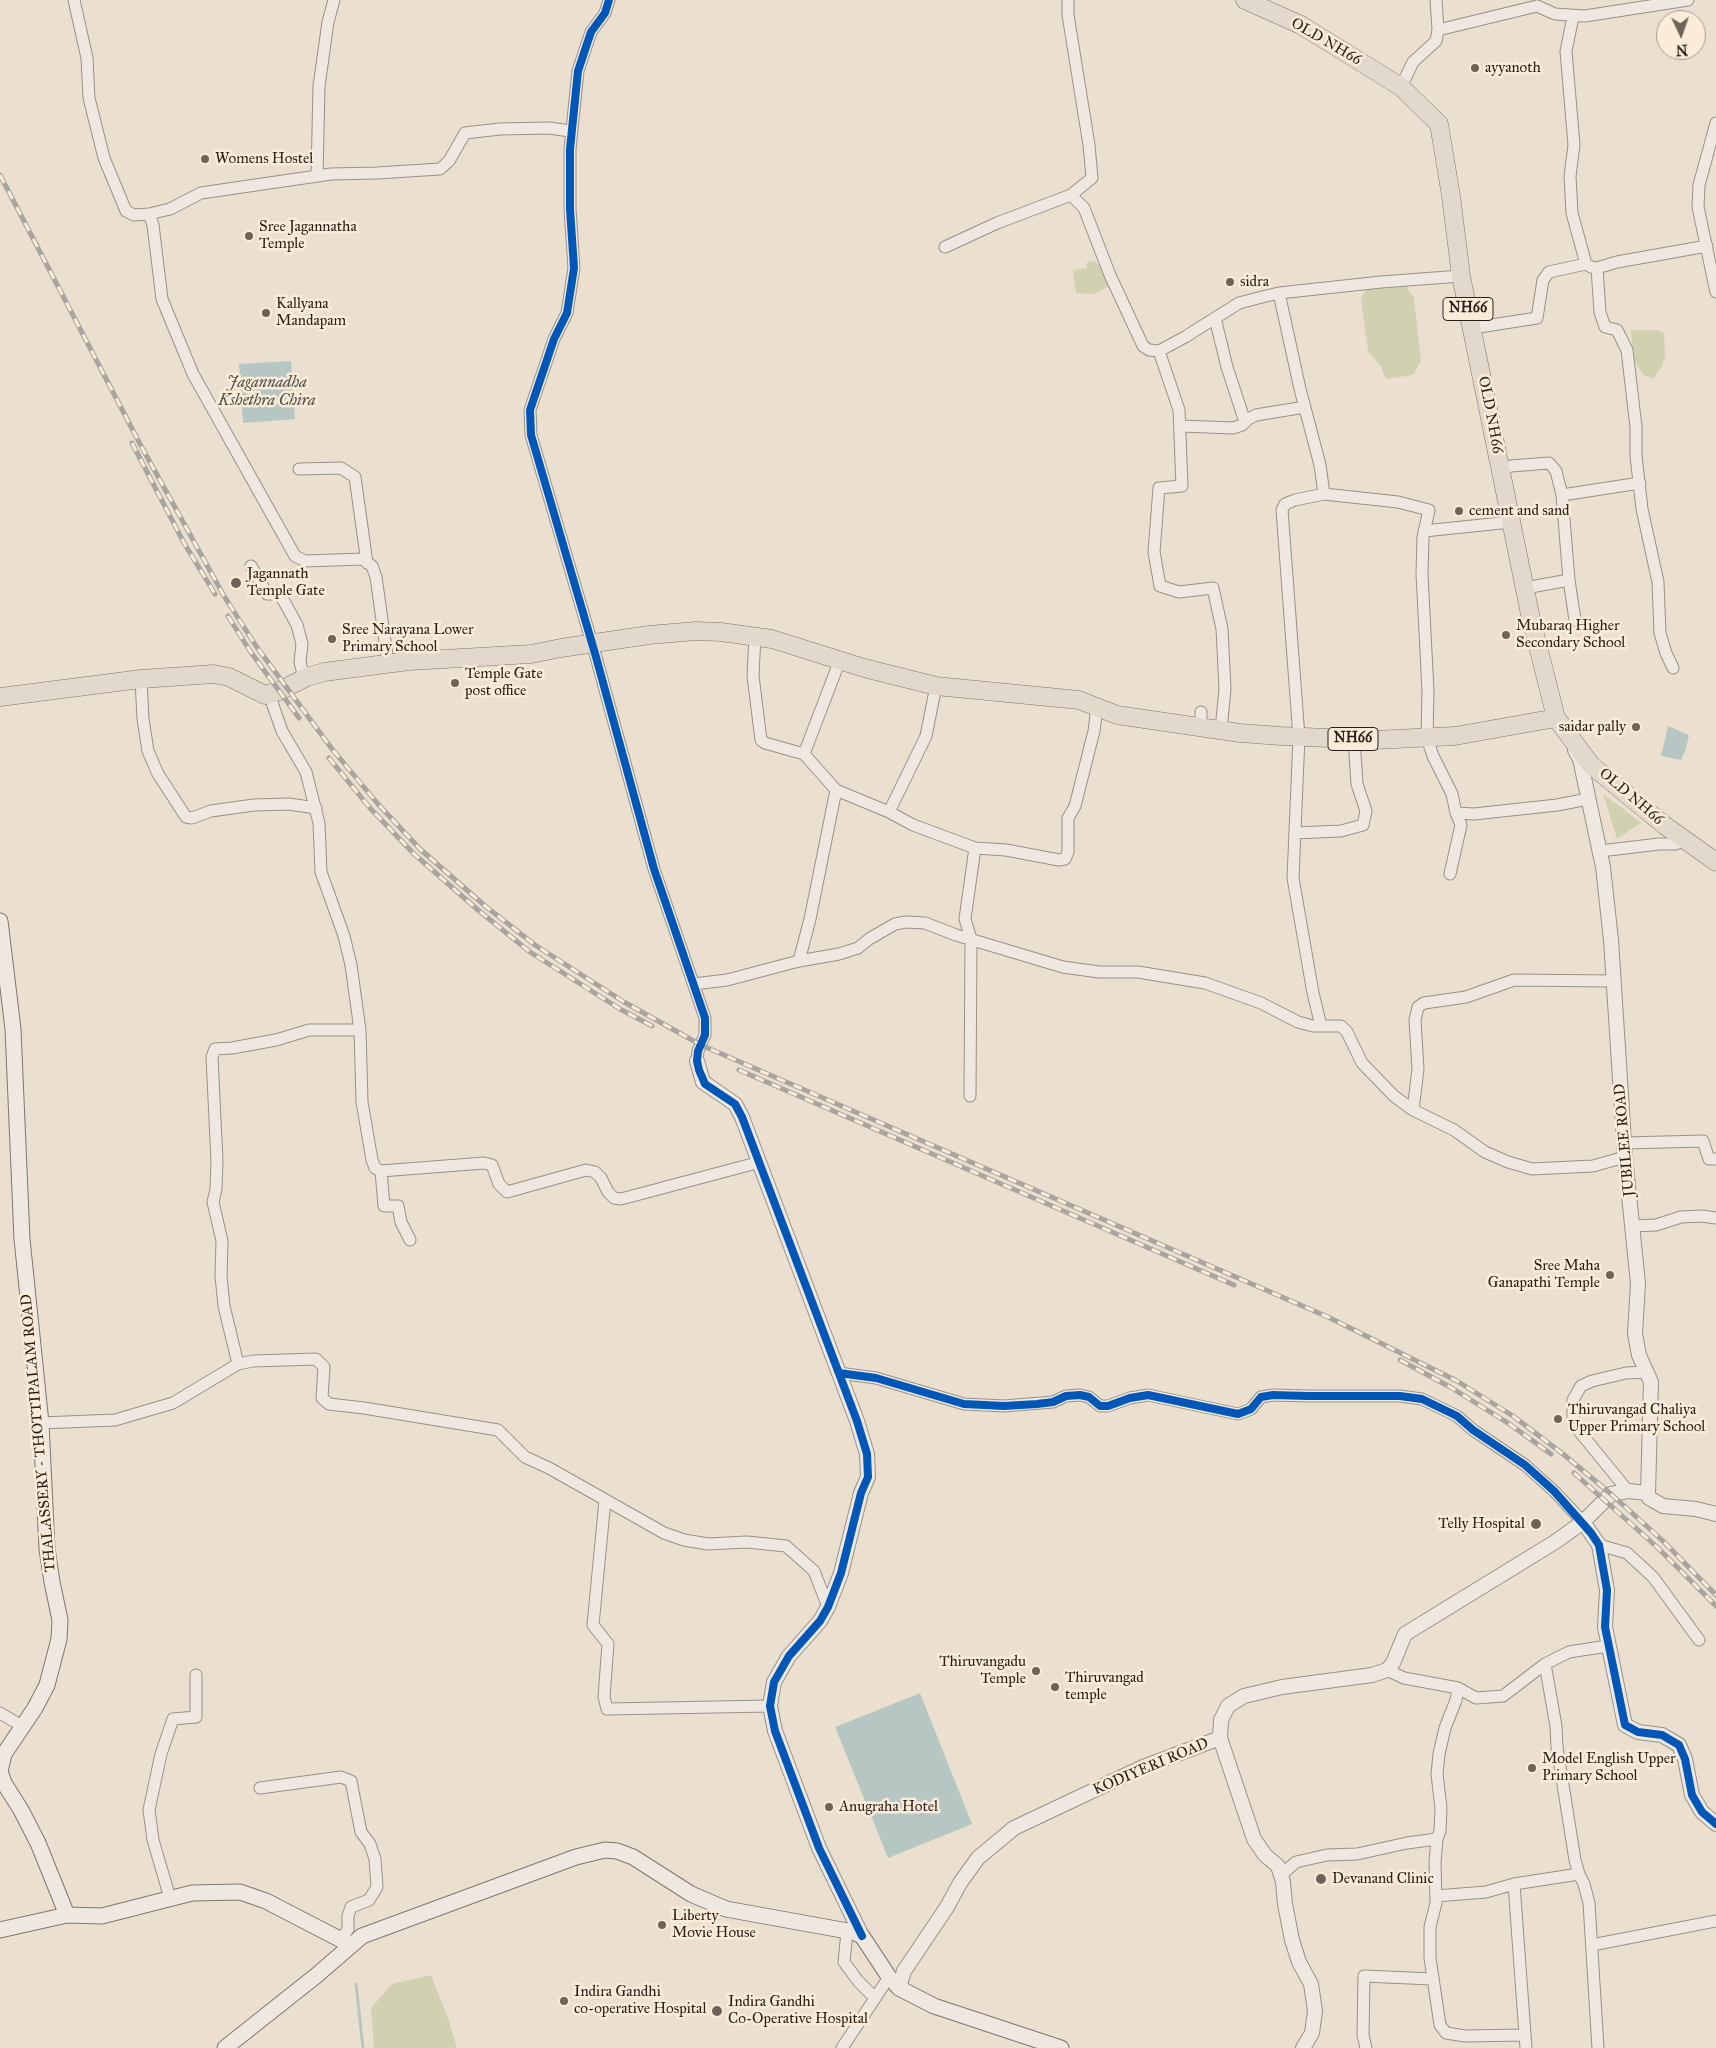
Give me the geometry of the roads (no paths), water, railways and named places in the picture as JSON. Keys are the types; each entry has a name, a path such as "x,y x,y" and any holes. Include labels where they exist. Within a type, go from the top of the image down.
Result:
{"main road":[{"name":"OLD NH66","path":"1245,0 1301,25 1401,87 1439,124 1451,196 1461,276 1525,588 1556,718 1592,765 1664,824 1716,862"},
{"path":"0,697 141,679 214,674 229,677 259,692 269,694 280,691 304,678 324,672 388,663 532,654 649,635 722,632 772,639 864,668 936,686 1079,700 1097,707"},
{"name":"NH66","path":"1097,707 1117,716 1148,720 1201,719 1221,730 1299,737 1354,739 1456,736 1556,718"},
{"name":"THALASSERY - THOTTIPALAM ROAD","path":"0,920 3,965 13,1029 22,1240 41,1423 47,1548 60,1620 59,1639 46,1686 35,1708 4,1754 0,1771 4,1783 38,1843 67,1915"},
{"path":"225,2048 317,1975 346,1943 458,1899 576,1857 605,1850 617,1850 633,1857 691,1894 726,1909 855,1934 894,1982 934,2006 1061,2048"},
{"path":"0,1930 67,1915 102,1916 192,1893 240,1892 266,1901 346,1943"}],"street":[{"path":"74,0 87,58 89,98 104,158 126,211 134,215 170,210 201,193 317,176 440,169 449,161 465,133 500,129 548,128 570,131"},
{"path":"317,176 319,86 328,22 334,0"},
{"path":"609,0 605,14 591,32 578,70 570,131 570,209 574,268 567,313 554,339 530,410 531,434 654,869 705,1018 706,1028 698,1051 697,1061 703,1082 726,1096 739,1110 858,1421 867,1454 868,1477 841,1573 828,1607 820,1620 788,1656 774,1682 770,1706 775,1731 819,1848 855,1934 844,1962 858,1981 875,1998"},
{"path":"944,247 997,223 1071,195 1092,178 1089,145 1068,15 1068,0"},
{"path":"1401,87 1413,62 1436,41 1438,30 1436,0"},
{"path":"1438,30 1538,3 1548,12 1573,17 1600,15 1688,0"},
{"path":"1573,17 1566,51 1574,145 1570,176 1572,213 1592,266 1600,312 1605,327 1617,330 1627,350 1635,410 1636,456 1642,508 1658,582 1660,632 1673,668"},
{"path":"1716,123 1699,184 1698,207 1716,292"},
{"path":"1071,195 1084,208 1110,275 1144,346 1149,350 1159,351 1239,303 1279,293 1461,276"},
{"path":"149,214 153,225 162,299 192,374 296,556 305,561 363,559 372,566 376,577 388,663"},
{"path":"1472,328 1537,318 1543,280 1549,272 1707,246"},
{"path":"1279,293 1320,465 1324,494"},
{"path":"1215,318 1227,367 1245,422"},
{"path":"1159,351 1178,403 1181,426 1182,486 1159,488 1154,552 1160,586 1179,592 1213,588 1222,629 1224,689 1221,730"},
{"path":"1181,426 1233,428 1256,415 1305,407"},
{"path":"1501,470 1511,466 1549,463 1556,471 1562,495 1569,580 1575,620"},
{"path":"299,469 341,468 355,477 367,563"},
{"path":"1562,495 1640,483"},
{"path":"1321,1026 1313,993 1293,878 1299,737 1282,510 1285,504 1324,494 1398,502 1429,510 1424,531 1422,574 1428,692 1427,738 1433,756 1452,794 1461,826 1450,874"},
{"path":"1424,531 1512,522"},
{"path":"251,566 267,594 280,594 297,624 302,644 300,662 304,678"},
{"path":"1525,588 1569,580"},
{"path":"754,635 753,676 764,743 804,754 836,790 889,812 913,825 975,848 1006,850 1059,860 1065,858 1068,852 1068,818 1075,806 1094,731 1097,707"},
{"path":"804,754 840,660"},
{"path":"141,679 143,719 148,751 158,774 186,816 192,818 211,811 254,805 289,804 316,808"},
{"path":"889,812 926,736 936,686"},
{"path":"269,694 282,731 306,772 316,808 319,823 321,872 344,936 356,991 360,1030 362,1102 375,1168 381,1171 484,1163 492,1165 499,1184 507,1192 586,1170 594,1172 601,1178 608,1192 614,1198 621,1199 760,1162"},
{"name":"JUBILEE ROAD","path":"1556,718 1580,759 1604,867 1626,1157 1638,1284 1635,1334 1639,1355 1651,1382 1648,1493"},
{"path":"1295,833 1341,831 1363,825 1366,811 1357,784 1354,739"},
{"path":"799,961 810,918 836,790"},
{"path":"1456,813 1474,814 1557,805 1588,798"},
{"path":"1600,851 1659,844 1676,844 1687,841"},
{"path":"970,1096 971,939 965,919 975,848"},
{"path":"694,984 727,980 858,948 894,924 906,922 925,923 1063,967 1099,972 1138,972 1205,983 1260,1003 1298,1022 1313,1026 1341,1026 1347,1032 1362,1063 1394,1096 1414,1110 1454,1130 1486,1152 1508,1162 1532,1168 1593,1166 1626,1157"},
{"path":"1414,1110 1418,1069 1414,1020 1418,1007 1424,1003 1466,997 1514,980 1613,981"},
{"path":"238,1364 224,1306 221,1276 222,1241 212,1202 216,1189 217,1161 212,1057 215,1049 276,1040 309,1030 360,1030"},
{"path":"1625,1143 1703,1141 1709,1159 1716,1160"},
{"path":"381,1171 384,1206 398,1206 401,1222 410,1240"},
{"path":"1632,1226 1656,1225 1682,1217 1702,1216 1716,1218"},
{"path":"41,1423 115,1420 173,1403 238,1364 253,1361 316,1360 320,1361 324,1367 322,1398 329,1404 498,1430 525,1457 549,1468 664,1533 684,1540 708,1544 747,1542 786,1546 814,1571 828,1607"},
{"path":"1628,1491 1579,1431 1573,1417 1573,1400 1581,1386 1592,1381 1626,1373 1647,1372"},
{"path":"839,1373 876,1378 964,1404 1004,1406 1053,1402 1066,1396 1080,1395 1089,1397 1100,1406 1108,1406 1130,1398 1148,1395 1238,1414 1251,1409 1262,1397 1274,1394 1392,1396 1422,1399 1457,1416 1473,1430 1526,1465 1583,1522 1599,1546 1606,1590 1605,1627 1624,1724 1638,1732 1662,1734 1679,1745 1685,1759 1692,1795 1702,1812 1716,1824"},
{"path":"1220,1738 1222,1720 1228,1706 1244,1696 1282,1687 1372,1675 1387,1670 1393,1663 1405,1634 1555,1542 1583,1522 1611,1494 1628,1491 1648,1493 1649,1498 1663,1506 1696,1509 1716,1514"},
{"path":"606,1500 593,1625 608,1644 604,1696 607,1709 770,1706"},
{"path":"1599,1546 1627,1553 1654,1577 1700,1640"},
{"path":"1387,1670 1404,1678 1458,1688 1476,1698 1503,1696 1545,1664 1569,1652 1608,1646"},
{"path":"1545,1664 1579,1874 1589,1903 1598,2048"},
{"path":"170,1898 152,1840 149,1810 161,1754 173,1719 196,1717 196,1676"},
{"path":"1458,1688 1456,1700 1444,1728 1437,1774 1441,1808 1440,1831 1437,1839 1436,1903 1430,1927 1430,1958 1440,2025 1446,2033 1464,2036 1525,2035"},
{"path":"0,1713 22,1726"},
{"name":"KODIYERI ROAD","path":"894,1982 904,1971 978,1858 1014,1828 1144,1767 1220,1738 1254,1839 1265,1855 1278,1866 1292,1940 1299,1962 1312,1984 1315,2011 1312,2033 1303,2048"},
{"path":"260,1788 341,1777 351,1781 361,1832 370,1844 375,1859 377,1888 369,1900 351,1907 348,1916 346,1943"},
{"path":"1281,1875 1296,1862 1328,1855 1357,1854 1406,1843 1437,1839"},
{"path":"1436,1896 1486,1892 1514,1884 1579,1874"},
{"path":"1514,1884 1526,2048"},
{"path":"1592,1945 1716,1921"},
{"path":"1366,2048 1363,2035 1364,1976 1432,1978"},
{"path":"842,2048 875,1998 894,1982"}],"water":[{"name":"Jagannadha Kshethra Chira","path":"291,361 295,419 243,423 239,364"},
{"path":"1668,726 1689,735 1681,760 1661,756"},
{"path":"920,1693 972,1824 888,1858 835,1727"}],"waterway":[{"path":"356,1984 363,2048"}],"railway":[{"path":"0,175 140,444 224,596 256,646 332,749 378,804 420,849 484,905 535,945 624,1002 701,1045 1328,1317 1457,1381 1513,1416 1563,1454 1663,1541 1716,1595"},
{"path":"132,443 184,543 215,594"},
{"path":"228,616 250,651 299,718"},
{"path":"329,758 370,808 414,854 478,910 530,952 620,1009 652,1026"},
{"path":"739,1070 1234,1285"},
{"path":"1400,1360 1450,1387 1508,1423 1551,1454"},
{"path":"1574,1473 1657,1547 1716,1606"}],"place":[{"name":"ayyanoth","path":"1475,68"},
{"name":"Womens Hostel","path":"205,159"},
{"name":"Sree Jagannatha Temple","path":"249,236"},
{"name":"sidra","path":"1230,282"},
{"name":"Kallyana Mandapam","path":"266,313"},
{"name":"cement and sand","path":"1459,511"},
{"name":"Jagannath Temple Gate","path":"236,583"},
{"name":"Mubaraq Higher Secondary School","path":"1506,635"},
{"name":"Sree Narayana Lower Primary School","path":"332,639"},
{"name":"Temple Gate post office","path":"455,683"},
{"name":"saidar pally","path":"1636,727"},
{"name":"Sree Maha Ganapathi Temple","path":"1610,1275"},
{"name":"Thiruvangad Chaliya Upper Primary School","path":"1558,1419"},
{"name":"Telly Hospital","path":"1536,1524"},
{"name":"Thiruvangadu Temple","path":"1036,1671"},
{"name":"Thiruvangad temple","path":"1055,1687"},
{"name":"Model English Upper Primary School","path":"1532,1768"},
{"name":"Anugraha Hotel","path":"829,1807"},
{"name":"Devanand Clinic","path":"1321,1879"},
{"name":"Liberty Movie House","path":"662,1925"},
{"name":"Indira Gandhi co-operative Hospital","path":"564,2001"},
{"name":"Indira Gandhi Co-Operative Hospital","path":"717,2011"}]}
